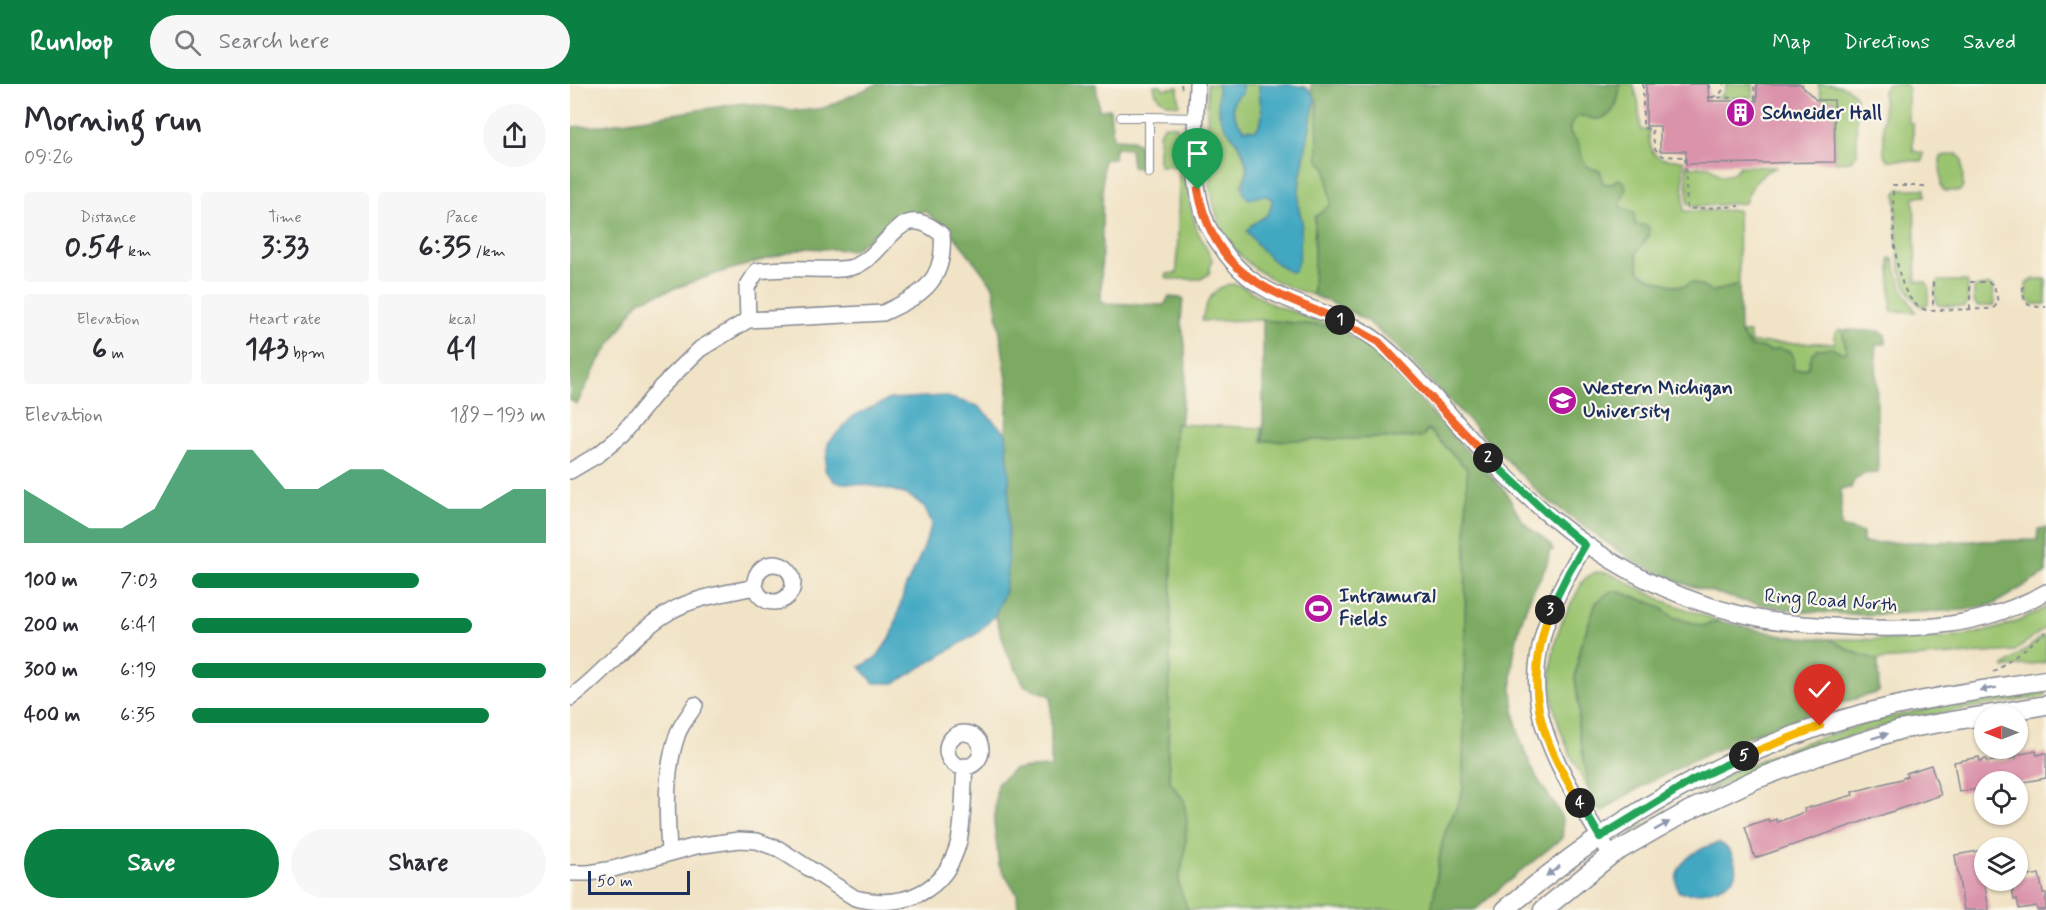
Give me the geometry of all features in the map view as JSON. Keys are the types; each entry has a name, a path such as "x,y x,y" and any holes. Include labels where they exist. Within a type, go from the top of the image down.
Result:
{"street":[{"name":"Ring Road North","path":"1197,84 1196,167 1202,210 1209,228 1229,259 1239,270 1266,290 1346,323 1379,342 1406,368 1492,462 1547,513 1585,545 1632,574 1671,592 1758,619 1797,624 1888,629 1962,623 1998,613 2046,592"},
{"path":"570,471 599,454 622,435 661,387 700,349 748,320 883,313 903,304 929,287 942,260 942,235 930,224 908,222 895,230 883,246 855,267 757,271 747,287 748,320"},
{"path":"1585,545 1552,607 1540,644 1536,689 1538,710 1551,750 1561,772 1611,855"},
{"path":"570,698 648,628 671,611 689,603 755,587"},
{"path":"1505,910 1534,885 1600,837 1693,780 1757,750 1820,726 1904,705 2046,680"},
{"path":"669,853 667,808 670,767 679,732 695,705"},
{"path":"1543,910 1611,855 1688,811 1754,780 1828,752 1899,730 2046,705"},
{"path":"570,873 613,869 696,846 740,840 757,841 779,849 855,898 893,904 919,897 938,880 950,865 959,840 965,766"}],"lane":[{"path":"1121,117 1197,118"},
{"path":"1149,117 1149,174"}],"path":[{"path":"1643,84 1643,128 1652,129 1655,149 1663,156 1685,157 1687,209 1739,206"},
{"path":"1709,84 1709,97"},
{"path":"1709,97 1716,97 1721,93 1724,84"},
{"path":"1709,97 1755,99 1754,84"},
{"path":"1924,186 1893,186 1895,256 1905,288 1919,308 1933,310 1989,309 1994,308 1998,303 1994,285 1988,282 1970,282 1970,309"},
{"path":"1933,282 1933,310"},
{"path":"2023,286 2026,304 2032,307 2046,307"},
{"path":"1993,672 2046,632"}],"green space":[{"path":"877,84 1096,84 1099,110 1110,109 1113,139 1132,140 1139,144 1141,169 1132,167 1130,149 1115,148 1114,159 1103,160 1101,303 1164,305 1169,297 1183,298 1181,321 1185,344 1186,375 1180,424 1175,424 1168,758 1170,782 1184,800 1187,822 1185,853 1178,883 1188,910 1018,910 1017,894 999,865 994,823 997,784 1014,769 1051,767 1051,696 1025,686 1008,655 995,615 1005,590 1008,561 1009,476 1006,433 1008,387 993,286 956,238 925,211 884,227 853,250 804,248 715,274 639,301 598,363 577,404 570,400 570,127 597,126 743,103 800,111 824,108"},
{"path":"1207,84 1218,84 1219,113 1223,123 1241,149 1245,161 1247,171 1241,186 1258,197 1264,195 1272,198 1271,208 1267,215 1251,225 1256,243 1283,268 1302,221 1298,206 1300,179 1315,99 1317,101 1318,159 1326,168 1331,204 1315,217 1313,295 1275,280 1247,262 1228,240 1216,215 1210,186"},
{"path":"1242,84 1260,84 1262,119 1256,130 1244,129 1235,115 1234,102 1235,98 1242,93"},
{"path":"1311,84 1620,84 1617,102 1608,116 1594,119 1582,116 1576,118 1570,127 1570,133 1579,144 1582,158 1588,167 1601,171 1602,183 1610,184 1618,179 1624,182 1626,188 1620,207 1634,213 1635,224 1648,226 1648,237 1636,253 1639,271 1668,284 1680,286 1695,283 1711,292 1739,285 1740,333 1751,347 1760,347 1770,351 1780,348 1792,353 1793,370 1808,368 1812,354 1817,349 1832,348 1843,353 1847,352 1842,330 1879,331 1885,335 1886,344 1876,344 1878,473 1861,475 1851,488 1841,489 1841,527 1863,533 1863,543 2037,540 2038,529 2046,528 2046,573 1994,604 1965,610 1866,615 1799,611 1743,601 1681,583 1633,561 1543,497 1394,344 1367,321 1313,295 1315,217 1331,204 1326,168 1318,160 1317,101 1312,93"},
{"path":"1620,84 1633,84 1638,100 1641,130 1649,130 1649,139 1656,156 1683,160 1684,211 1738,210 1739,285 1711,292 1695,283 1679,286 1667,284 1639,271 1636,253 1645,242 1648,226 1635,224 1629,210 1620,207 1624,196 1613,182 1602,183 1602,178 1588,168 1582,158 1579,144 1570,133 1571,125 1579,116 1594,119 1608,116 1615,108"},
{"path":"1726,84 1753,84 1753,97 1719,98"},
{"path":"1818,84 1845,87 1850,89 1856,97 1857,154 1851,161 1835,162 1834,100 1822,100"},
{"path":"1888,84 1905,84 1908,87 1908,122 1913,123 1913,151 1923,153 1923,161 1888,160 1884,154 1883,91"},
{"path":"1154,85 1161,85 1163,89 1178,87 1179,105 1162,100 1156,94"},
{"path":"1165,125 1177,126 1177,166 1159,166 1159,133"},
{"path":"1184,134 1187,194 1197,230 1212,259 1209,274 1201,279 1168,279 1166,277 1167,274 1177,273 1179,170 1184,170"},
{"path":"1957,154 1962,159 1963,187 1960,191 1944,191 1941,186 1940,159 1942,156"},
{"path":"1686,164 1688,167 1710,166 1721,175 1729,175 1740,166 1777,167 1756,181 1745,203 1692,207 1688,204"},
{"path":"1900,189 1925,189 1925,196 1914,197 1916,281 1926,282 1929,286 1928,304 1923,307 1907,288 1902,274 1896,225 1896,193"},
{"path":"1890,258 1893,259 1904,293 1916,312 1891,311"},
{"path":"2034,279 2046,279 2046,304 2033,304 2027,299 2026,283"},
{"path":"1939,281 1966,281 1968,283 1968,303 1964,307 1938,305 1935,293"},
{"path":"1234,284 1242,286 1273,305 1336,327 1263,320 1202,321 1205,307 1216,291"},
{"path":"1978,286 1993,287 1995,304 1978,306 1974,302 1974,289"},
{"path":"1263,320 1336,327 1383,355 1436,418 1505,491 1521,519 1548,541 1553,550 1549,551 1545,569 1530,598 1521,623 1513,662 1512,689 1516,720 1523,747 1537,778 1561,816 1562,838 1475,910 1431,910 1444,836 1463,788 1467,469 1428,429 1423,437 1263,441"},
{"path":"1842,330 1847,352 1843,354 1838,350 1810,360 1809,368 1792,370 1794,359 1766,349 1751,347 1740,333 1749,333 1751,343 1835,343 1835,333"},
{"name":"Intramural Fields","path":"1175,424 1262,428 1262,441 1422,437 1428,429 1467,469 1463,788 1444,836 1431,910 1188,910 1178,883 1185,853 1184,800 1170,782 1168,757"},
{"path":"1596,572 1609,573 1664,601 1719,621 1703,626 1673,617 1657,605 1617,591 1596,603 1580,647 1575,678 1579,709 1578,726 1590,793 1561,732 1555,712 1551,669 1554,647 1563,619 1582,582"},
{"path":"1617,591 1657,605 1673,617 1703,626 1719,621 1786,636 1830,639 1853,652 1878,660 1879,692 1827,707 1727,745 1649,783 1602,812 1592,805 1578,726 1579,709 1575,678 1580,647 1596,603 1609,592"},
{"path":"2046,607 2046,627 2015,651 1878,660 1853,652 1830,639 1913,639 1969,635 2022,620"},
{"path":"2046,634 2046,662 2004,668 2004,666"},
{"path":"2046,688 2046,696 1990,705 1974,705 1974,708 1908,720 1821,745 1712,790 1631,833 1701,794 1735,770 1803,743 1882,719 1935,707"}],"water":[{"path":"1218,84 1242,84 1242,93 1234,101 1233,111 1237,121 1244,129 1256,130 1262,119 1260,84 1306,87 1315,99 1300,179 1298,206 1302,221 1299,257 1295,271 1291,272 1272,260 1247,231 1269,212 1272,199 1264,195 1249,199 1243,193 1247,175 1246,162 1241,149 1222,121"},
{"path":"944,396 978,406 1006,433 1009,476 1008,561 1005,590 995,615 978,633 895,683 874,683 860,667 876,658 892,635 905,588 923,550 932,523 923,506 905,494 893,490 835,482 825,471 828,443 853,416 890,399"},
{"path":"1719,843 1732,854 1736,870 1732,879 1722,886 1706,891 1683,893 1678,891 1677,873 1686,859 1710,845"}],"building":[{"name":"Schneider Hall","path":"1646,84 1708,84 1709,101 1757,101 1757,84 1800,84 1816,100 1834,100 1835,162 1686,164 1686,151 1660,151 1660,126 1646,126"},
{"path":"2036,751 2037,755 2046,753 2046,778 2028,781 2028,771 1974,771 1974,790 1959,792 1954,762 1974,758 1980,761 1986,759 1987,762 2028,759 2028,753"},
{"path":"1931,765 1941,795 1755,858 1745,827 1768,819 1769,822 1776,819 1777,822 1805,812 1804,809 1853,795 1852,792 1901,779 1907,776 1906,773"},
{"path":"1974,852 1974,891 1986,891 1989,910 1964,910 1955,855"},
{"path":"2039,874 2043,893 2046,893 2046,910 2037,910 2036,906 2019,909 2017,899 2014,900 2013,891 2028,891 2028,876"}],"place":[{"name":"Schneider Hall","path":"1741,113"},
{"name":"Western Michigan University","path":"1562,400"},
{"name":"Intramural Fields","path":"1318,608"}],"route":[{"path":"1198,190 1209,228 1239,270 1266,290 1346,323 1379,342 1406,368 1492,462 1585,545 1569,572 1545,625 1537,665 1536,689 1538,710 1554,758 1600,837 1693,780 1757,750 1820,726"}]}
